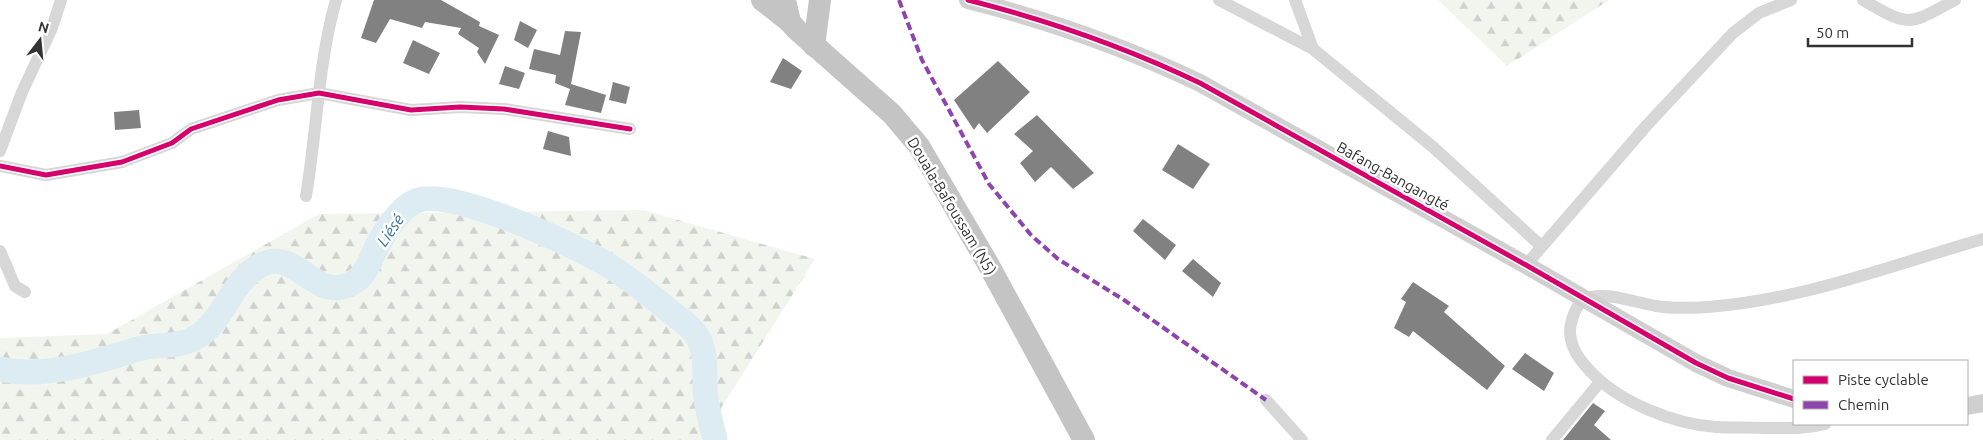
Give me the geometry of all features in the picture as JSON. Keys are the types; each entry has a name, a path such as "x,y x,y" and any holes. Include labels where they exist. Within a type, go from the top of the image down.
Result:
{"highway":[{"name":"Douala-Bafoussam (N5)","path":"762,0 790,22 814,46 892,114 919,146 987,262 1084,440"},
{"path":"785,0 790,22"},
{"path":"814,46 823,4"}],"street":[{"path":"0,151 22,92 52,28 61,0"},
{"path":"306,196 314,149 319,93 336,0"},
{"name":"Bafang-Bangangté","path":"968,0 1064,26 1162,65 1200,83 1696,362 1736,380 1793,399"},
{"path":"1219,0 1313,49 1433,147 1540,245"},
{"path":"1295,0 1313,49"},
{"path":"1526,265 1540,245 1647,125 1733,33 1759,13 1791,0"},
{"path":"1863,0 1887,14 1907,22 1918,20 1955,0"},
{"path":"0,166 46,175 122,162 172,143 191,129 278,100 319,93 411,110 460,107 504,109 630,129"},
{"path":"1815,425 1786,428 1714,427 1675,418 1632,402 1600,382 1579,359 1571,344 1570,328 1577,307 1584,299 1600,296 1657,306 1681,308 1731,305 1782,297 1870,274 1983,239"},
{"path":"0,251 15,286 25,292"},
{"path":"1552,440 1600,382"},
{"path":"1266,400 1302,440"},
{"path":"1968,406 1983,403"}],"green space":[{"path":"1438,0 1609,0 1507,66"},
{"path":"643,210 815,259 701,440 0,440 0,338 107,334 319,214"}],"building":[{"path":"374,0 441,0 480,22 479,26 499,35 485,64 477,52 479,48 458,34 461,28 425,22 422,28 390,19 376,43 361,38"},
{"path":"520,21 537,30 528,48 514,40"},
{"path":"565,31 581,32 571,84 606,95 601,113 565,105 570,89 555,83 556,75 529,69 534,49 560,55"},
{"path":"413,40 440,53 429,74 403,63"},
{"path":"783,58 802,71 791,89 770,82"},
{"path":"998,61 1030,92 987,133 979,123 974,130 954,100"},
{"path":"505,66 525,73 519,89 499,84"},
{"path":"613,82 630,87 626,104 609,100"},
{"path":"139,110 141,128 115,130 114,112"},
{"path":"1037,115 1094,173 1073,189 1051,167 1035,182 1020,163 1033,151 1014,134"},
{"path":"548,131 569,137 571,156 543,149"},
{"path":"1178,144 1210,164 1193,189 1162,170"},
{"path":"1143,219 1176,245 1165,260 1133,231"},
{"path":"1193,259 1221,283 1213,297 1182,271"},
{"path":"1413,282 1449,306 1444,312 1505,366 1487,390 1413,331 1409,337 1394,328 1406,302 1401,299"},
{"path":"1525,353 1554,373 1544,391 1512,369"},
{"path":"1593,403 1605,411 1594,425 1611,440 1563,440"}],"waterway":[{"name":"Liésé","path":"0,369 34,372 70,368 146,347 185,342 200,335 209,327 236,289 251,272 261,265 272,261 283,262 293,266 321,284 331,287 342,287 350,284 356,281 365,271 380,240 399,214 416,201 433,199 456,202 513,220 592,256 617,270 687,325 697,335 702,347 705,392 715,440"}],"marked path":[{"path":"899,0 922,60 989,184 1031,235 1058,259 1124,300 1266,400"}],"cycle path":[{"path":"968,0 1058,26 1115,46 1200,83 1526,265 1696,363 1728,378 1793,399"},
{"path":"0,166 46,175 122,162 172,143 191,129 278,100 319,93 411,110 460,107 504,109 630,129"}]}
